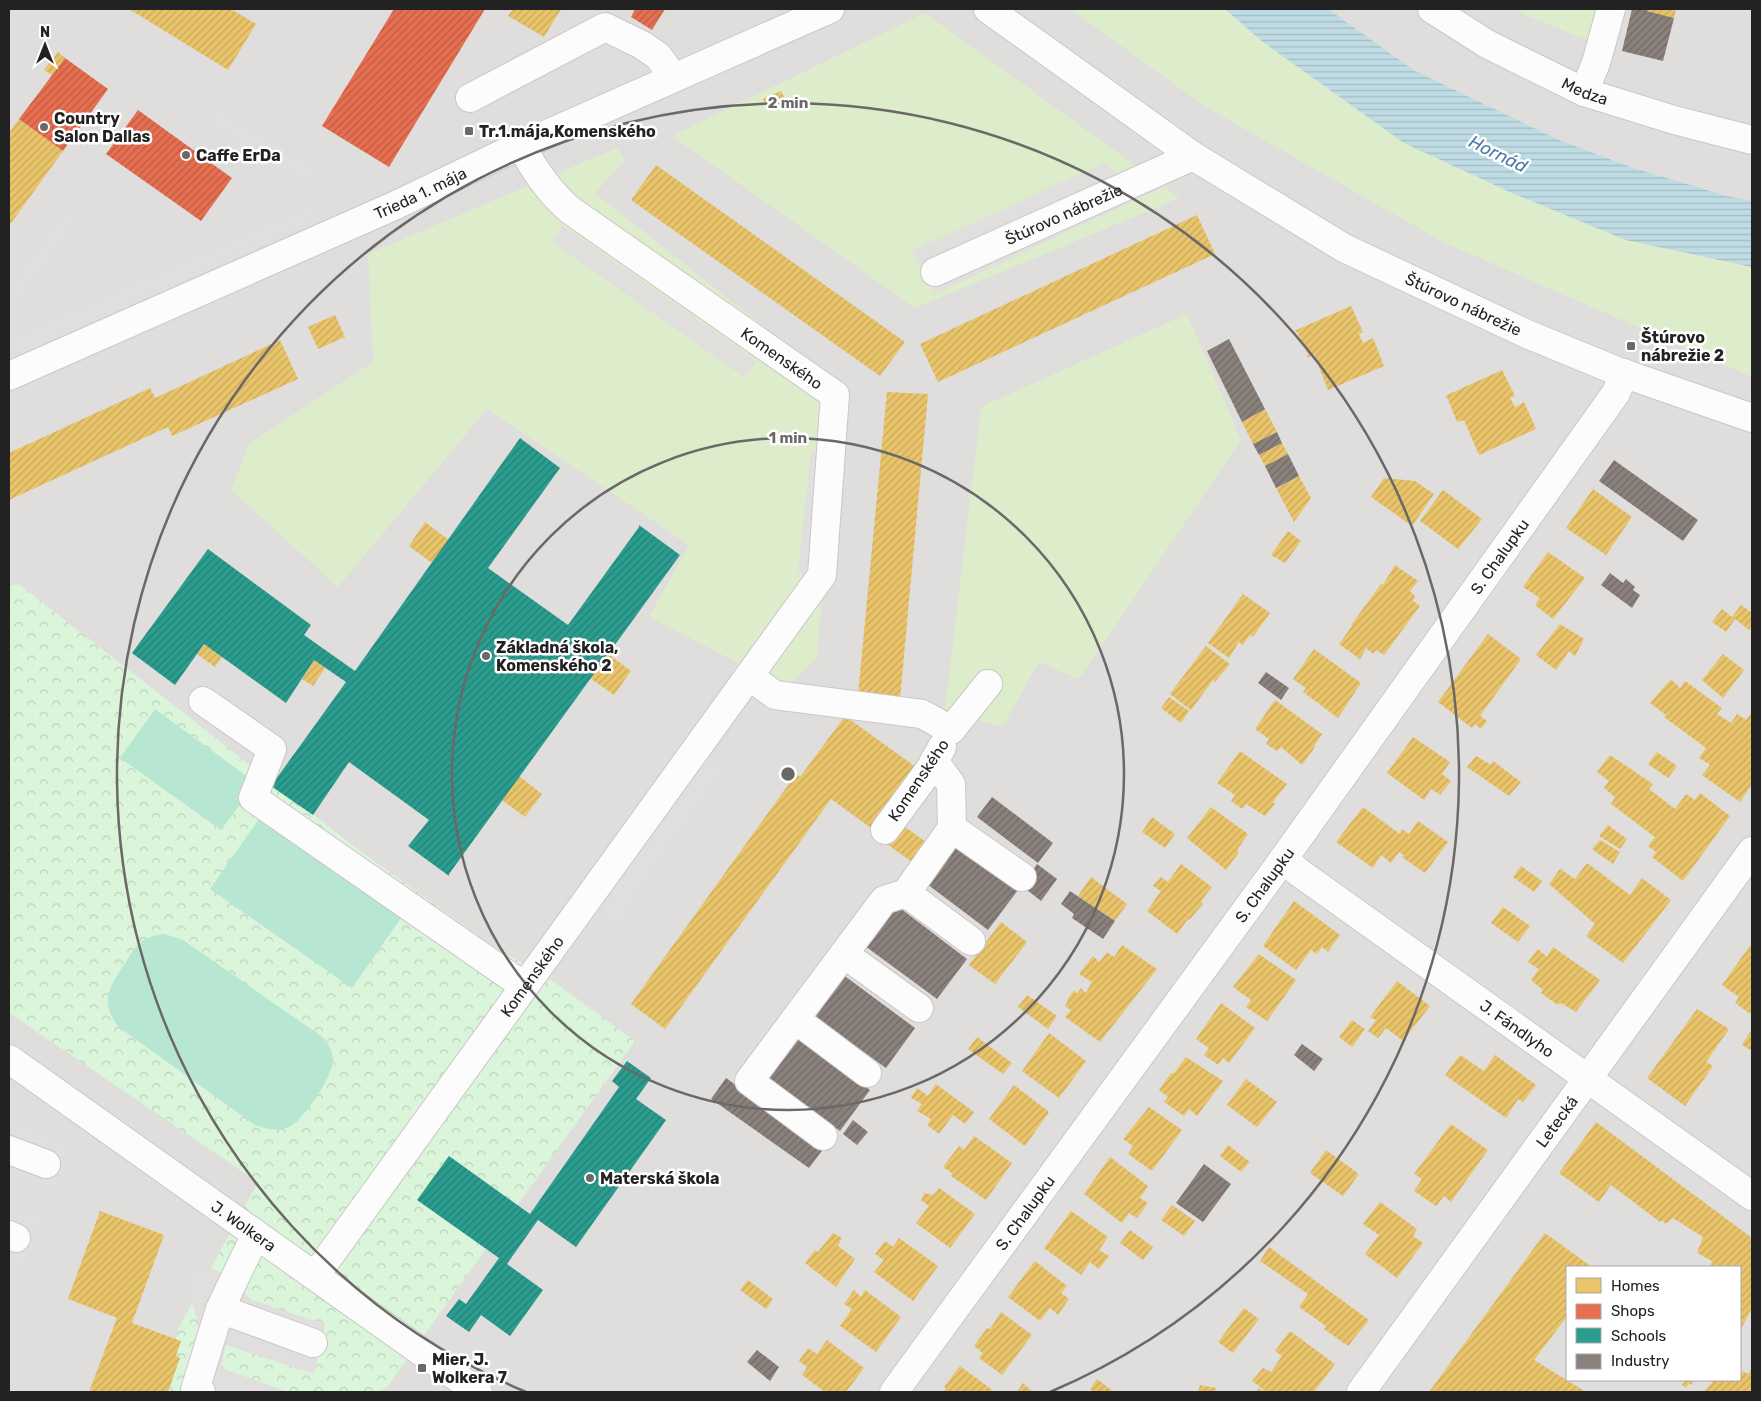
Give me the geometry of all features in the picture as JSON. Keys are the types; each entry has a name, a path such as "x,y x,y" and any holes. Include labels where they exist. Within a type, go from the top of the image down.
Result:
{"street":[{"name":"Trieda 1. mája","path":"9,376 396,206 521,145 830,9"},
{"name":"Štúrovo nábrežie","path":"988,9 1193,156 1344,248 1527,334 1624,374 1752,418"},
{"name":"Medza","path":"1432,9 1487,44 1584,92 1674,120 1752,140"},
{"path":"1584,92 1596,63 1611,9"},
{"path":"470,98 605,27 642,45 658,56 674,78"},
{"name":"Komenského","path":"315,1276 822,575 835,395 570,210 538,175 521,145"},
{"name":"Štúrovo nábrežie","path":"935,272 1193,156"},
{"name":"S. Chalupku","path":"894,1392 1284,858 1616,393 1624,374"},
{"name":"Komenského","path":"749,676 775,694 922,714 951,730"},
{"name":"Komenského","path":"885,830 934,761 951,730 988,684"},
{"path":"203,701 272,749 253,798 524,986"},
{"path":"823,1136 748,1081 884,900 906,893 952,828 951,784 934,761"},
{"path":"952,828 1022,876"},
{"name":"Letecká","path":"1361,1392 1752,851"},
{"name":"J. Fándlyho","path":"1284,858 1297,871 1752,1196"},
{"path":"906,893 971,941"},
{"path":"844,954 919,1008"},
{"path":"795,1019 867,1073"},
{"name":"J. Wolkera","path":"9,1059 478,1392"},
{"path":"9,1150 46,1164"},
{"path":"196,1391 220,1309 256,1234"},
{"path":"220,1309 313,1343"}],"shaded area":[{"path":"9,9 1752,9 1752,1392 9,1392"},
{"path":"1752,9 1752,19 1716,10"},
{"path":"216,106 318,169 307,185 207,123"},
{"path":"1104,163 1117,175 920,268 912,251"},
{"path":"1169,171 1170,184 932,295 936,279"},
{"path":"311,203 317,220 9,361 9,337"},
{"path":"66,207 81,217 20,302 9,293 9,284"},
{"path":"562,225 757,361 744,377 552,242"},
{"path":"811,450 824,452 808,578 798,571"},
{"path":"711,752 724,773 650,876 617,933 595,913"},
{"path":"9,1119 70,1143 51,1193 9,1177"},
{"path":"9,1203 42,1216 24,1269 9,1263"},
{"path":"181,1258 222,1273 252,1300 325,1324 314,1374 226,1345 221,1368 288,1392 185,1392 202,1339"}],"green space":[{"path":"1070,9 1225,9 1263,42 1404,143 1626,240 1752,267 1752,377 1445,243 1206,107"},
{"path":"1515,9 1603,9 1595,38 1587,40 1525,15"},
{"path":"925,13 1180,198 915,308 672,136"},
{"path":"617,148 625,160 595,193 838,386 817,658 787,688 649,617 689,545 487,409 338,587 231,490 249,444 373,362 368,254"},
{"path":"1187,314 1241,440 1079,679 1039,662 1002,727 945,710 981,407"},
{"path":"19,584 356,848 490,944 554,982 635,1041 387,1387 378,1392 164,1392 178,1329 258,1182 9,1013 9,586"},
{"path":"155,709 256,783 221,830 120,758"},
{"path":"259,819 401,918 352,988 210,889"},
{"path":"165,934 183,940 321,1036 327,1043 332,1052 333,1059 329,1075 310,1107 289,1127 276,1130 255,1125 120,1028 113,1019 108,1004 108,996 118,973 140,943 150,937"}],"water":[{"name":"Hornád","path":"1225,9 1328,9 1415,71 1559,140 1633,168 1727,196 1752,201 1752,267 1626,240 1512,193 1404,143 1263,42"}],"building: Homes":[{"path":"129,9 231,9 256,24 228,70"},
{"path":"513,9 561,9 544,37 508,16"},
{"path":"1648,9 1676,9 1674,18 1647,11"},
{"path":"58,52 65,58 52,75 44,70"},
{"path":"781,91 785,99 767,107 763,99"},
{"path":"19,119 63,151 11,223 9,221 9,133"},
{"path":"656,165 905,342 880,376 631,200"},
{"path":"1197,215 1215,254 938,382 920,344"},
{"path":"1351,306 1363,332 1359,334 1363,343 1373,338 1384,366 1328,390 1314,354 1307,358 1308,355 1297,332 1294,331"},
{"path":"335,315 345,337 318,349 308,327"},
{"path":"280,340 298,379 172,436 168,427 9,500 9,453 150,388 155,398"},
{"path":"1502,370 1515,396 1510,398 1515,407 1524,402 1536,429 1479,455 1464,420 1457,422 1445,396"},
{"path":"887,392 928,394 900,699 858,695"},
{"path":"1265,409 1277,432 1253,444 1242,422"},
{"path":"1282,443 1288,454 1265,466 1259,455"},
{"path":"1299,476 1311,498 1294,522 1276,488"},
{"path":"1384,478 1415,481 1434,494 1412,526 1371,497"},
{"path":"1593,489 1632,517 1606,555 1566,528"},
{"path":"1443,490 1482,519 1458,549 1420,521"},
{"path":"425,522 449,540 432,563 409,546"},
{"path":"1288,531 1301,541 1285,563 1271,555"},
{"path":"1548,552 1585,578 1553,619 1535,605 1540,598 1523,587"},
{"path":"1395,565 1418,581 1410,591 1415,596 1413,601 1420,606 1384,655 1376,650 1373,654 1366,648 1360,659 1339,644 1382,583 1383,585"},
{"path":"1243,594 1270,613 1253,637 1250,635 1243,645 1239,642 1229,658 1208,643"},
{"path":"1741,605 1752,613 1752,625 1749,630 1735,619 1726,632 1712,622 1722,609 1732,617"},
{"path":"1560,624 1584,639 1575,656 1569,651 1556,670 1536,655"},
{"path":"1488,634 1521,659 1480,716 1487,721 1481,729 1475,724 1472,728 1438,702"},
{"path":"204,644 222,657 215,667 197,654"},
{"path":"1206,646 1230,664 1215,682 1213,680 1191,710 1170,694"},
{"path":"1314,649 1361,683 1338,718 1303,692 1306,688 1293,679"},
{"path":"607,653 631,671 614,695 590,678"},
{"path":"1723,654 1744,670 1723,698 1702,680"},
{"path":"314,660 325,668 313,686 302,679"},
{"path":"1671,679 1680,688 1685,681 1722,708 1717,714 1731,723 1737,714 1746,720 1752,712 1752,784 1740,802 1702,775 1710,765 1699,758 1706,748 1664,717 1666,715 1650,703"},
{"path":"1169,697 1189,711 1181,723 1161,708"},
{"path":"1275,700 1322,734 1302,765 1281,747 1277,751 1266,744 1269,739 1255,729"},
{"path":"845,716 920,770 875,831 831,799 665,1029 631,1004 796,774 800,777"},
{"path":"1413,737 1450,762 1442,774 1451,781 1440,795 1431,789 1424,800 1387,773"},
{"path":"1240,751 1287,784 1265,816 1246,804 1242,809 1231,801 1235,795 1217,783"},
{"path":"1657,752 1677,766 1668,778 1648,764"},
{"path":"1610,755 1653,784 1649,789 1675,809 1686,794 1695,800 1700,793 1730,816 1683,881 1652,857 1656,852 1648,846 1655,837 1611,804 1615,797 1604,788 1609,781 1597,772"},
{"path":"1476,756 1491,765 1493,761 1521,782 1509,796 1467,767"},
{"path":"519,776 542,794 525,817 502,800"},
{"path":"1211,807 1248,834 1237,850 1239,852 1226,870 1187,838"},
{"path":"1363,807 1400,834 1402,829 1409,834 1418,821 1448,842 1425,873 1402,857 1404,855 1399,852 1391,863 1381,855 1373,868 1336,842"},
{"path":"1152,817 1175,834 1165,848 1142,832"},
{"path":"901,824 926,842 912,862 887,844"},
{"path":"1608,825 1627,839 1620,849 1599,836"},
{"path":"1600,840 1620,852 1613,864 1592,849"},
{"path":"1587,863 1630,895 1642,878 1671,900 1623,963 1586,936 1595,924 1549,884 1560,869 1575,879"},
{"path":"1181,864 1212,887 1201,901 1203,904 1188,919 1177,934 1147,911 1161,891 1153,886 1161,877 1168,882"},
{"path":"1521,866 1542,881 1534,892 1513,877"},
{"path":"1091,877 1127,904 1115,921 1078,896"},
{"path":"1294,901 1340,935 1328,952 1322,947 1317,954 1311,950 1296,970 1263,946"},
{"path":"1503,907 1530,926 1518,942 1491,923"},
{"path":"1001,922 1027,942 995,984 969,965"},
{"path":"1752,943 1752,1015 1735,1003 1739,997 1722,985"},
{"path":"1122,945 1157,969 1100,1042 1065,1017 1071,1010 1065,1006 1074,990 1077,994 1081,988 1086,993 1092,982 1079,974 1093,956 1099,962 1107,952 1114,957"},
{"path":"1553,947 1600,980 1576,1012 1561,1003 1558,1005 1541,993 1543,990 1531,980 1539,969 1528,962 1538,949 1547,957"},
{"path":"1259,954 1296,980 1267,1021 1246,1007 1251,1000 1233,987"},
{"path":"1397,981 1430,1006 1403,1041 1386,1028 1378,1038 1368,1031 1376,1020 1370,1017"},
{"path":"1027,995 1057,1016 1048,1029 1018,1007"},
{"path":"1221,1003 1255,1028 1229,1063 1223,1058 1218,1065 1204,1055 1209,1048 1196,1039"},
{"path":"1697,1009 1729,1029 1706,1062 1713,1066 1685,1106 1647,1078"},
{"path":"1352,1020 1365,1029 1352,1047 1339,1037"},
{"path":"1752,1029 1752,1051 1742,1045"},
{"path":"1049,1033 1086,1061 1059,1098 1022,1071"},
{"path":"977,1037 1012,1063 1003,1074 968,1049"},
{"path":"1460,1055 1484,1071 1495,1055 1536,1085 1523,1102 1518,1099 1506,1118 1445,1075"},
{"path":"1186,1057 1223,1081 1197,1116 1189,1109 1184,1116 1164,1102 1168,1097 1159,1090"},
{"path":"1246,1079 1277,1102 1257,1127 1227,1105"},
{"path":"936,1084 974,1112 965,1124 953,1115 939,1134 927,1125 931,1119 917,1111 922,1104 911,1098 917,1088 928,1096"},
{"path":"1014,1085 1049,1112 1025,1146 989,1119"},
{"path":"1149,1107 1182,1130 1152,1171 1128,1154 1133,1146 1123,1139"},
{"path":"1596,1122 1752,1238 1752,1308 1742,1327 1741,1266 1710,1266 1712,1261 1697,1253 1703,1237 1673,1218 1666,1224 1662,1220 1660,1222 1611,1185 1599,1202 1559,1173"},
{"path":"1451,1124 1488,1150 1451,1202 1444,1196 1436,1206 1414,1191 1422,1179 1414,1174"},
{"path":"974,1136 1012,1163 986,1200 951,1176 952,1173 943,1167 959,1146 964,1150"},
{"path":"1228,1145 1250,1162 1241,1172 1220,1156"},
{"path":"1326,1150 1359,1174 1343,1196 1310,1173"},
{"path":"1110,1157 1148,1186 1140,1198 1148,1203 1137,1218 1129,1213 1122,1223 1084,1194"},
{"path":"939,1188 975,1214 950,1248 916,1223 929,1206 921,1200 924,1193 933,1195"},
{"path":"1380,1202 1417,1229 1413,1236 1423,1243 1397,1278 1365,1254 1379,1235 1363,1224"},
{"path":"1172,1205 1195,1221 1184,1236 1161,1220"},
{"path":"100,1211 164,1235 132,1323 181,1341 176,1356 180,1358 168,1392 89,1392 117,1318 68,1299"},
{"path":"1071,1211 1108,1237 1099,1250 1109,1256 1099,1269 1090,1262 1081,1275 1044,1248"},
{"path":"1130,1230 1153,1247 1143,1260 1120,1243"},
{"path":"833,1233 842,1238 838,1246 855,1259 836,1287 805,1263 815,1250 818,1252"},
{"path":"1545,1233 1591,1266 1566,1266 1566,1320 1534,1360 1586,1392 1429,1392"},
{"path":"899,1238 938,1266 913,1301 874,1272 884,1260 875,1254 885,1241 893,1247"},
{"path":"1269,1247 1369,1320 1348,1346 1324,1329 1326,1326 1299,1307 1308,1294 1260,1261"},
{"path":"1035,1261 1067,1286 1061,1293 1069,1299 1058,1315 1050,1308 1040,1321 1008,1297"},
{"path":"748,1280 773,1299 766,1309 740,1290"},
{"path":"854,1290 861,1297 865,1290 901,1317 876,1352 840,1326 852,1309 844,1304"},
{"path":"1244,1308 1259,1319 1233,1353 1218,1342"},
{"path":"1001,1312 1032,1335 1002,1375 979,1358 983,1353 974,1346 987,1328 990,1329"},
{"path":"1290,1331 1335,1364 1314,1392 1267,1392 1252,1381 1263,1368 1271,1372 1282,1356 1275,1351"},
{"path":"827,1340 864,1368 846,1392 825,1392 802,1375 807,1367 799,1361 808,1348 817,1354"},
{"path":"960,1366 995,1392 943,1392 946,1388 944,1387"},
{"path":"1752,1368 1752,1392 1704,1392 1713,1381 1741,1381 1743,1371 1748,1374"},
{"path":"1097,1379 1114,1392 1094,1392 1090,1389"},
{"path":"1685,1381 1693,1381 1691,1385 1689,1383 1686,1388 1682,1385"},
{"path":"1023,1383 1033,1392 1017,1392"},
{"path":"1200,1385 1216,1388 1215,1392 1198,1392"},
{"path":"1259,1388 1266,1392 1256,1392"}],"building: Shops":[{"path":"394,9 485,9 389,167 322,126"},
{"path":"635,9 665,9 652,30 631,17"},
{"path":"65,58 108,89 63,151 19,119"},
{"path":"138,110 232,178 201,221 106,154"}],"building: Schools":[{"name":"Základná škola, Komenského 2","path":"520,438 560,468 488,568 568,625 639,525 680,555 449,876 408,846 429,820 349,762 313,815 271,786 346,682 314,660 286,703 204,644 175,685 132,653 208,549 311,625 304,635 355,671"},
{"name":"Materská škola","path":"627,1061 651,1078 636,1099 666,1120 576,1247 538,1220 507,1264 543,1290 510,1336 481,1315 469,1332 446,1316 459,1299 466,1304 499,1258 417,1200 449,1156 530,1214 619,1087 612,1081"}],"building: Industry":[{"path":"1632,9 1648,9 1647,11 1674,18 1663,61 1622,51"},
{"path":"1229,339 1265,409 1242,422 1207,351"},
{"path":"1277,432 1282,443 1259,455 1253,444"},
{"path":"1288,454 1299,476 1276,488 1265,466"},
{"path":"1614,460 1698,520 1683,541 1599,481"},
{"path":"1610,573 1623,583 1626,579 1635,587 1633,590 1640,595 1632,608 1601,585"},
{"path":"1266,672 1289,688 1281,700 1258,683"},
{"path":"992,797 1053,843 1038,863 977,817"},
{"path":"957,844 1018,890 988,930 927,884"},
{"path":"1037,864 1057,879 1041,901 1022,886"},
{"path":"1070,891 1115,921 1103,939 1072,918 1074,914 1061,904"},
{"path":"896,905 967,959 937,999 865,946"},
{"path":"842,974 915,1028 886,1068 812,1015"},
{"path":"796,1036 870,1090 840,1131 766,1077"},
{"path":"1302,1044 1323,1059 1314,1071 1294,1055"},
{"path":"726,1078 824,1148 809,1168 711,1099"},
{"path":"853,1120 868,1132 857,1145 843,1134"},
{"path":"1204,1164 1231,1184 1203,1222 1176,1203"},
{"path":"757,1350 779,1367 770,1381 747,1362"}],"place":[{"name":"Country Salon Dallas","path":"44,127"},
{"name":"Tr.1.mája,Komenského","path":"469,131"},
{"name":"Caffe ErDa","path":"186,155"},
{"name":"Štúrovo nábrežie 2","path":"1631,346"},
{"name":"Základná škola, Komenského 2","path":"486,656"},
{"name":"Materská škola","path":"590,1178"},
{"name":"Mier, J. Wolkera 7","path":"422,1368"}]}
